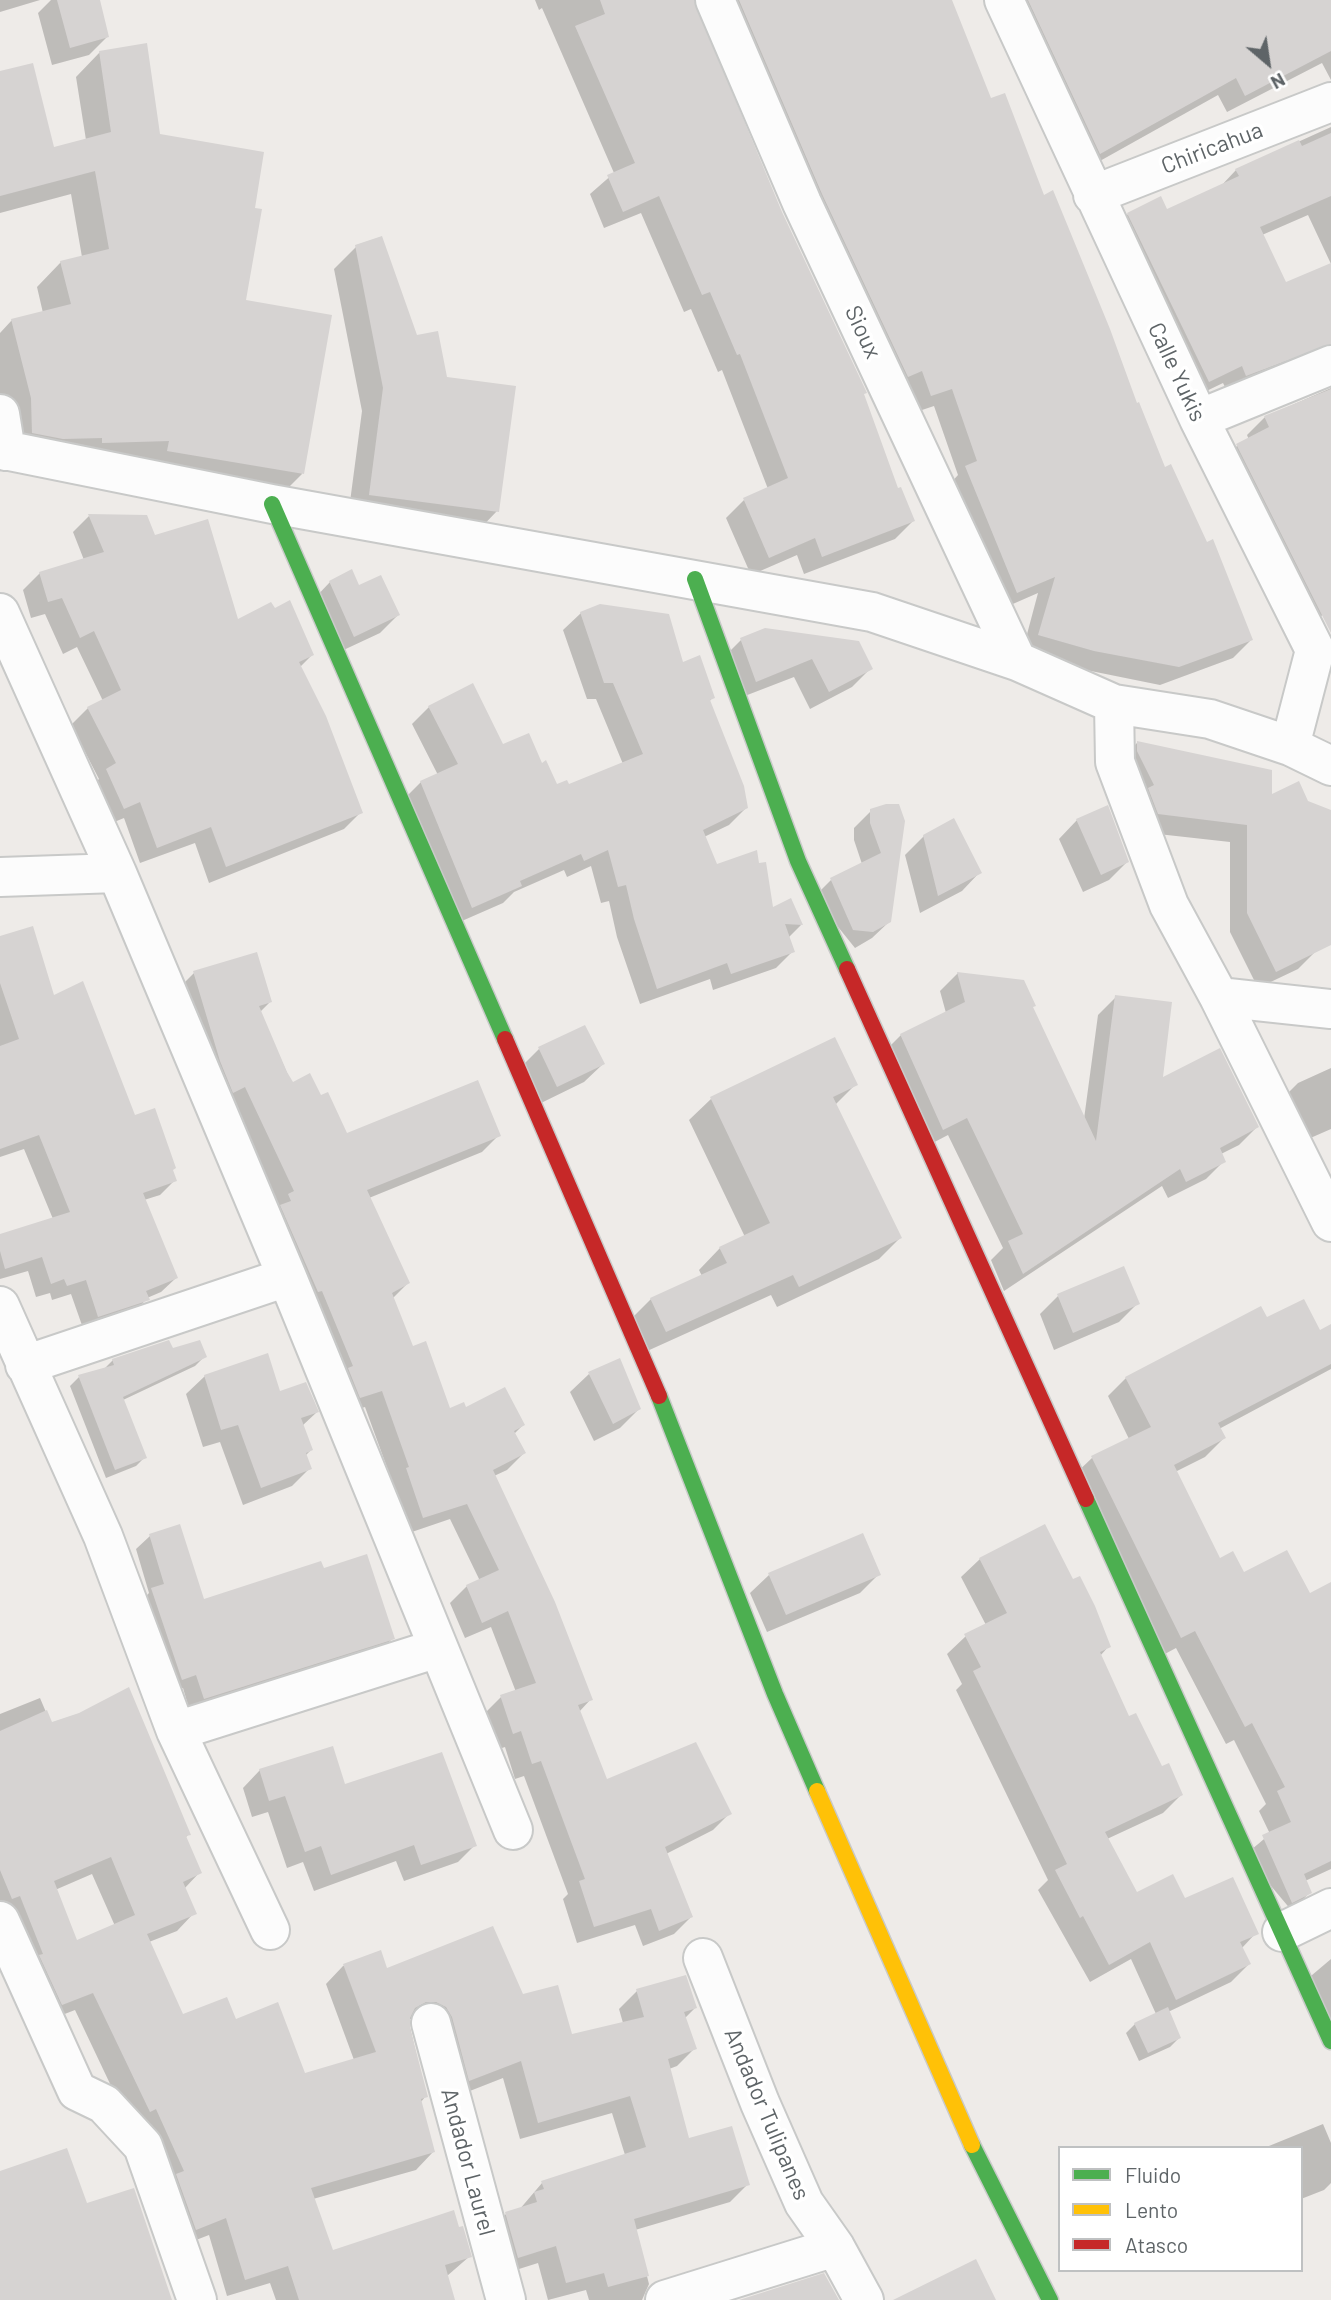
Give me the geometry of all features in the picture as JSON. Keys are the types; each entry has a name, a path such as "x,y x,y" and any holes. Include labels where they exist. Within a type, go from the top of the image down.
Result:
{"street":[{"name":"Sioux","path":"715,0 802,203 1017,660"},
{"name":"Calle Yukis","path":"1004,0 1199,419 1323,647 1290,746"},
{"name":"Chiricahua","path":"1093,195 1331,102"},
{"path":"1199,419 1331,365"},
{"path":"0,414 3,450 272,504 872,612 1017,660 1114,704 1210,719 1290,746 1331,766"},
{"path":"272,504 649,1370 775,1694 981,2165 1051,2300"},
{"path":"695,579 798,861 1331,2041"},
{"path":"0,613 117,873 288,1277 513,1830"},
{"path":"1114,704 1115,762 1169,905 1219,998 1331,1222"},
{"path":"0,877 117,873"},
{"path":"1219,998 1331,1009"},
{"path":"25,1365 288,1277"},
{"path":"0,1306 103,1536 176,1731 270,1930"},
{"path":"176,1731 438,1648"},
{"path":"1282,1932 1331,1908"},
{"path":"0,1921 77,2091 103,2104 143,2146 197,2300"},
{"name":"Andador Tulipanes","path":"703,1958 760,2104 804,2203 835,2247 864,2300"},
{"name":"Andador Laurel","path":"431,2023 506,2300"},
{"path":"664,2300 835,2247"}],"building":[{"path":"57,0 100,0 109,37 70,48"},
{"path":"600,0 694,0 782,212 867,393 864,394 898,488 901,487 915,521 822,557 815,538 769,558 743,498 788,478 740,354 737,355 710,292 702,295 659,196 623,212 607,175 635,163 575,26 605,14"},
{"path":"739,0 952,0 991,98 1005,93 1044,195 1053,190 1165,467 1171,464 1207,542 1213,539 1253,640 1179,667 1094,651 1038,635 1055,577 1017,593 965,466 977,461 952,389 931,396 922,371 908,377 822,194"},
{"path":"1028,0 1331,0 1331,51 1245,96 1236,78 1100,154"},
{"path":"147,43 160,134 264,152 255,208 262,209 246,300 332,315 304,474 167,451 169,441 102,443 102,438 63,439 32,433 31,398 11,319 71,304 60,261 109,249 95,171 0,196 0,71 33,63 54,147 111,132 99,51"},
{"path":"1331,133 1331,196 1260,227 1286,282 1331,263 1331,344 1246,376 1242,366 1209,382 1127,213 1161,196 1167,209 1239,176 1235,169 1299,140 1302,146"},
{"path":"382,236 417,335 438,331 447,377 516,386 499,512 369,495 383,388 355,245"},
{"path":"1331,389 1331,633 1236,444 1269,427 1264,416"},
{"path":"88,514 147,515 155,535 208,519 238,619 271,602 275,608 290,600 314,655 299,662 326,716 363,813 226,867 211,827 157,848 140,802 124,809 106,769 116,763 87,707 121,690 94,631 80,638 62,598 48,602 39,572 104,552"},
{"path":"352,569 359,585 381,575 400,615 354,637 329,581"},
{"path":"600,604 669,614 683,662 700,655 715,698 710,700 744,786 748,808 703,830 717,864 757,850 759,863 766,862 773,907 791,898 803,925 785,924 795,952 731,974 727,963 657,989 626,885 618,887 608,850 584,861 581,854 520,881 522,886 472,908 420,781 458,764 428,706 473,683 503,744 529,733 542,763 546,760 557,784 567,780 569,784 643,754 613,683 604,683 580,612"},
{"path":"765,628 859,641 873,669 829,692 812,659 756,682 740,638"},
{"path":"1137,741 1272,770 1272,794 1299,781 1308,801 1331,810 1331,945 1276,972 1247,913 1247,825 1158,814 1148,788 1154,785 1137,751"},
{"path":"886,804 899,804 905,821 891,922 873,932 853,930 830,878 881,853 870,823 870,809"},
{"path":"1108,805 1129,862 1101,875 1076,819"},
{"path":"954,818 982,873 938,896 923,835"},
{"path":"33,926 54,995 83,981 135,1115 155,1108 176,1168 173,1170 177,1181 143,1193 178,1278 146,1291 150,1300 98,1317 86,1280 67,1286 64,1279 51,1284 42,1257 5,1269 0,1251 0,1234 70,1212 39,1135 0,1149 0,1046 19,1039 0,983 0,936"},
{"path":"257,952 272,1002 259,1006 287,1072 293,1082 310,1073 321,1095 328,1092 347,1133 478,1080 501,1136 367,1190 410,1283 392,1293 413,1346 426,1341 450,1408 464,1402 466,1407 505,1387 525,1425 514,1431 526,1453 493,1470 555,1602 593,1700 578,1705 607,1779 696,1742 732,1814 665,1847 693,1917 659,1931 651,1909 594,1927 579,1881 585,1879 541,1761 532,1764 521,1731 513,1734 500,1695 536,1683 508,1611 482,1623 466,1585 499,1570 467,1504 423,1518 406,1468 409,1467 382,1391 360,1398 348,1368 353,1366 322,1291 318,1292 280,1205 291,1201 288,1194 294,1191 245,1087 233,1093 220,1061 193,971"},
{"path":"957,972 1024,980 1036,1006 1033,1007 1096,1141 1115,995 1172,1002 1163,1077 1220,1048 1259,1127 1220,1148 1226,1162 1186,1182 1180,1169 1023,1274 1008,1241 1023,1234 967,1118 943,1130 900,1034 965,1002"},
{"path":"585,1025 605,1064 557,1087 538,1047"},
{"path":"835,1037 858,1085 833,1097 902,1238 799,1287 793,1275 666,1332 650,1298 727,1263 719,1247 770,1223 710,1097"},
{"path":"1124,1266 1140,1304 1073,1333 1057,1294"},
{"path":"1304,1299 1320,1330 1331,1324 1331,1364 1218,1423 1226,1438 1174,1465 1220,1558 1233,1551 1244,1572 1287,1550 1310,1593 1331,1582 1331,1861 1304,1874 1312,1893 1292,1903 1262,1835 1291,1822 1277,1791 1285,1787 1252,1723 1245,1727 1195,1631 1181,1638 1091,1456 1151,1427 1125,1377 1261,1306 1267,1317"},
{"path":"169,1340 173,1348 200,1340 207,1357 123,1397 147,1458 115,1470 78,1375 114,1365 112,1359"},
{"path":"268,1353 280,1391 306,1382 319,1412 301,1418 313,1450 306,1453 312,1469 261,1488 238,1425 221,1430 204,1375"},
{"path":"620,1358 641,1409 613,1424 588,1372"},
{"path":"180,1524 204,1599 321,1561 324,1568 367,1554 395,1639 204,1699 196,1675 182,1680 151,1588 164,1584 149,1534"},
{"path":"1045,1524 1073,1579 1080,1576 1095,1606 1111,1647 1100,1652 1129,1716 1136,1713 1162,1766 1169,1763 1183,1795 1105,1832 1137,1892 1173,1874 1185,1898 1233,1877 1259,1934 1240,1942 1251,1964 1176,2000 1150,1942 1109,1965 1083,1916 1080,1918 1055,1870 1067,1864 973,1671 981,1667 964,1634 1007,1613 979,1558"},
{"path":"863,1533 881,1575 786,1615 768,1573"},
{"path":"129,1687 191,1835 186,1836 202,1873 183,1882 197,1914 147,1934 183,2014 227,1997 236,2019 278,2002 305,2073 376,2052 343,1964 381,1950 387,1968 493,1926 523,1994 558,1985 572,2034 644,2017 636,1989 686,1975 697,2008 684,2012 697,2049 668,2059 689,2138 732,2126 750,2185 634,2219 649,2276 608,2287 604,2273 566,2283 556,2246 518,2258 505,2212 537,2202 534,2192 544,2189 541,2181 646,2147 630,2096 538,2123 521,2061 469,2081 452,2017 446,2007 436,2002 426,2002 415,2008 410,2018 410,2028 428,2097 421,2099 435,2152 311,2188 333,2250 454,2210 459,2227 463,2226 472,2257 445,2265 455,2300 299,2300 288,2266 245,2280 226,2218 196,2230 176,2174 184,2171 156,2109 150,2112 93,1993 62,2005 39,1955 43,1954 20,1896 12,1899 0,1870 0,1731 47,1710 52,1722 79,1713","holes":["111,1857 135,1915 77,1940 54,1881"]},
{"path":"333,1746 345,1784 442,1752 477,1846 421,1865 414,1845 331,1875 321,1846 305,1852 285,1796 269,1801 259,1769"},
{"path":"1168,2007 1181,2038 1148,2053 1134,2023"},
{"path":"67,2148 87,2203 134,2188 172,2300 0,2300 0,2171"},
{"path":"976,2259 996,2300 893,2300"},
{"path":"824,2273 839,2300 739,2300"}],"traffic: fast":[{"path":"272,504 505,1039"},
{"path":"695,579 798,861 847,969"},
{"path":"659,1396 775,1694 817,1791"},
{"path":"1086,1499 1331,2041"},
{"path":"972,2145 1050,2300"}],"traffic: slow":[{"path":"817,1791 972,2145"}],"traffic: jam":[{"path":"847,969 1086,1499"},
{"path":"505,1039 659,1396"}]}
